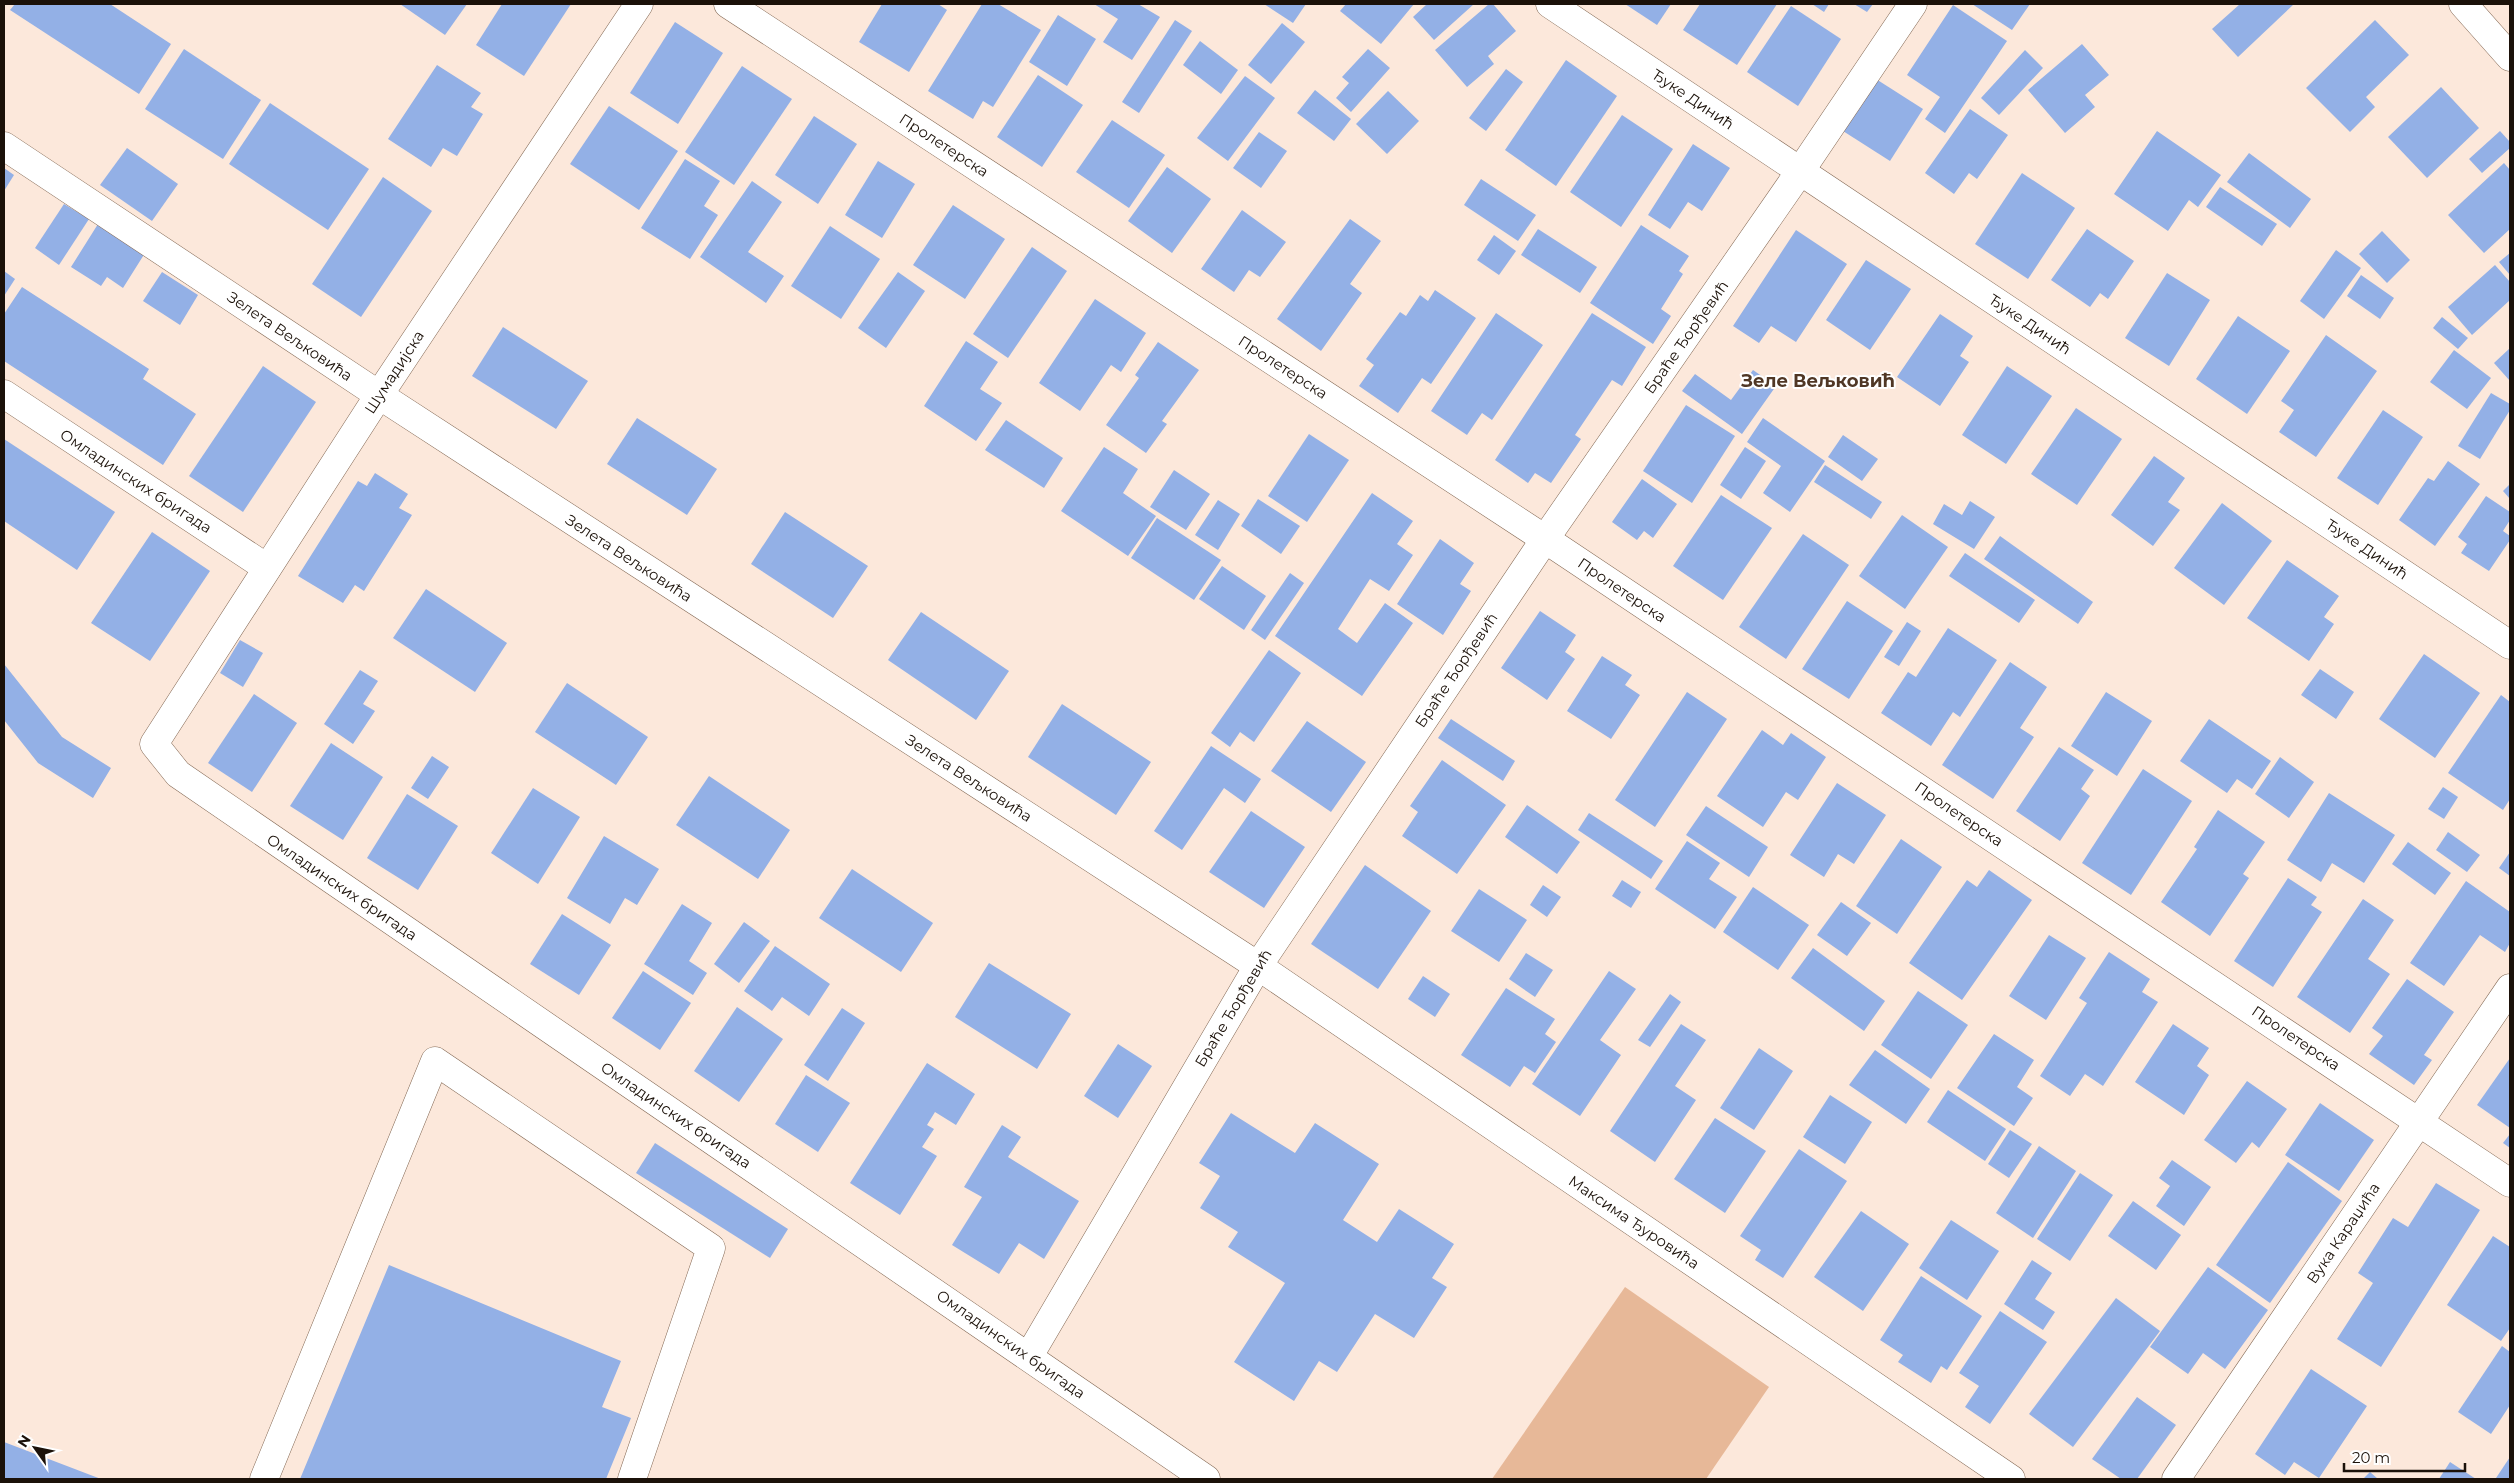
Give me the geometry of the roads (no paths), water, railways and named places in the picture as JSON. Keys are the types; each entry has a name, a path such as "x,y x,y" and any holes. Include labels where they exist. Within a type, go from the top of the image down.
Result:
{"street":[{"name":"Шумадијска","path":"154,744 379,395 639,4"},
{"name":"Пролетерска","path":"728,4 1545,539 2420,1121 2510,1183"},
{"name":"Ђуке Динић","path":"1550,4 2510,645"},
{"name":"Браће Ђорђевић","path":"1029,1356 1258,966 1545,539 1801,170 1913,4"},
{"path":"2463,4 2510,57"},
{"name":"Зелета Вељковића","path":"4,146 379,395 1258,966"},
{"name":"Омладинских бригада","path":"4,394 267,568"},
{"name":"Омладинских бригада","path":"154,744 178,774 1206,1479"},
{"name":"Максима Ђуровића","path":"1258,966 2011,1479"},
{"name":"Вука Караџића","path":"2176,1479 2510,988"},
{"path":"264,1479 435,1061 711,1248 632,1479"}],"district":[{"name":"Зеле Вељковић","path":"1818,381"}]}
